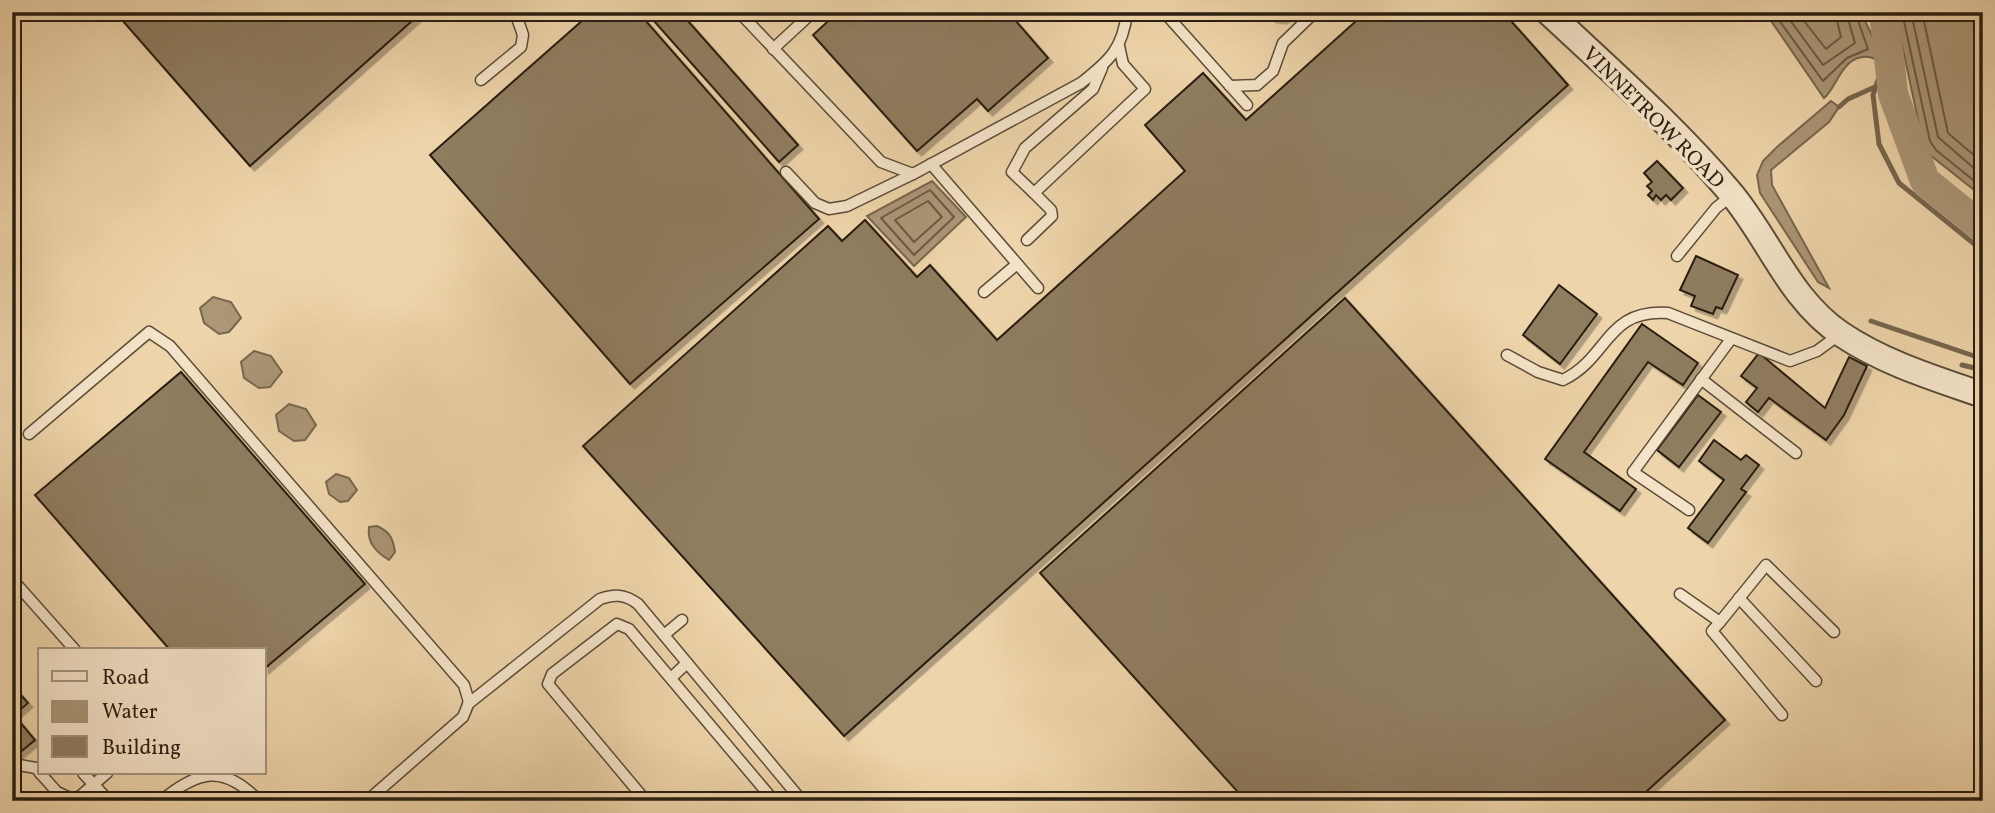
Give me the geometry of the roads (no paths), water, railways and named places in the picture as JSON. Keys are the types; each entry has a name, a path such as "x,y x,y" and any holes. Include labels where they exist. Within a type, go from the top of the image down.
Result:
{"street":[{"name":"VINNETROW ROAD","path":"1548,12 1688,145 1732,195 1791,284 1840,334 1876,355 1983,395"}],"lane":[{"path":"481,80 521,47 523,35 515,12"},
{"path":"739,12 881,162 913,174"},
{"path":"773,49 813,12"},
{"path":"786,172 815,203 829,209 847,206 913,174 1081,83 1104,65 1119,46 1128,12"},
{"path":"1164,12 1247,105"},
{"path":"1230,86 1257,85 1273,71 1283,43 1315,12"},
{"path":"1034,193 1145,89 1123,64 1119,46"},
{"path":"1027,240 1052,216 1051,211 1012,172 1025,149 1093,89 1104,65"},
{"path":"931,164 1038,288"},
{"path":"1677,256 1716,208 1732,195"},
{"path":"984,292 1017,264"},
{"path":"1507,355 1538,372 1563,380 1582,371 1622,323 1647,312 1668,313 1790,361 1817,351 1840,334"},
{"path":"29,434 149,332 170,345 464,685 468,704"},
{"path":"1689,510 1633,472 1731,339"},
{"path":"1701,379 1796,453"},
{"path":"1782,715 1712,631 1766,565 1834,632"},
{"path":"12,579 73,648"},
{"path":"1680,594 1720,622"},
{"path":"367,801 463,717 468,704 607,596 619,595 633,600 802,801"},
{"path":"1739,598 1815,681"},
{"path":"664,635 682,620"},
{"path":"646,801 554,694 549,680 617,624 629,629 724,739 769,795 770,801"},
{"path":"671,678 687,663"},
{"path":"724,739 740,726"},
{"path":"19,765 38,770"},
{"path":"41,774 57,792 69,800 79,796 106,774"},
{"path":"84,774 108,801"},
{"path":"161,801 186,780 204,774 220,776 241,785 259,801"}],"water":[{"path":"1765,12 1861,12 1878,49 1888,44 1891,65 1869,57 1860,57 1846,66 1824,98"},
{"path":"1895,12 1983,12 1983,197 1930,155 1923,143"},
{"path":"1831,101 1839,107 1829,122 1771,170 1772,185 1829,288 1818,282 1760,193 1757,175 1763,161 1777,147"},
{"path":"932,181 966,217 914,266 867,216"},
{"path":"213,297 231,302 241,318 229,332 219,334 204,323 200,308"},
{"path":"254,351 271,356 282,372 270,387 259,388 244,378 241,362"},
{"path":"289,404 306,409 316,425 305,440 294,441 279,431 276,415"},
{"path":"336,474 349,478 357,490 348,501 340,502 329,494 326,482"},
{"path":"377,526 388,533 393,543 395,552 389,560 376,550 371,542 369,527"}],"waterway":[{"path":"1884,12 1893,94 1925,181 1983,228"},
{"path":"1891,65 1878,80 1873,95 1879,144 1899,183 1983,251"},
{"path":"1839,107 1848,99 1875,87"},
{"path":"1871,321 1983,359"},
{"path":"1962,365 1983,370"}]}
